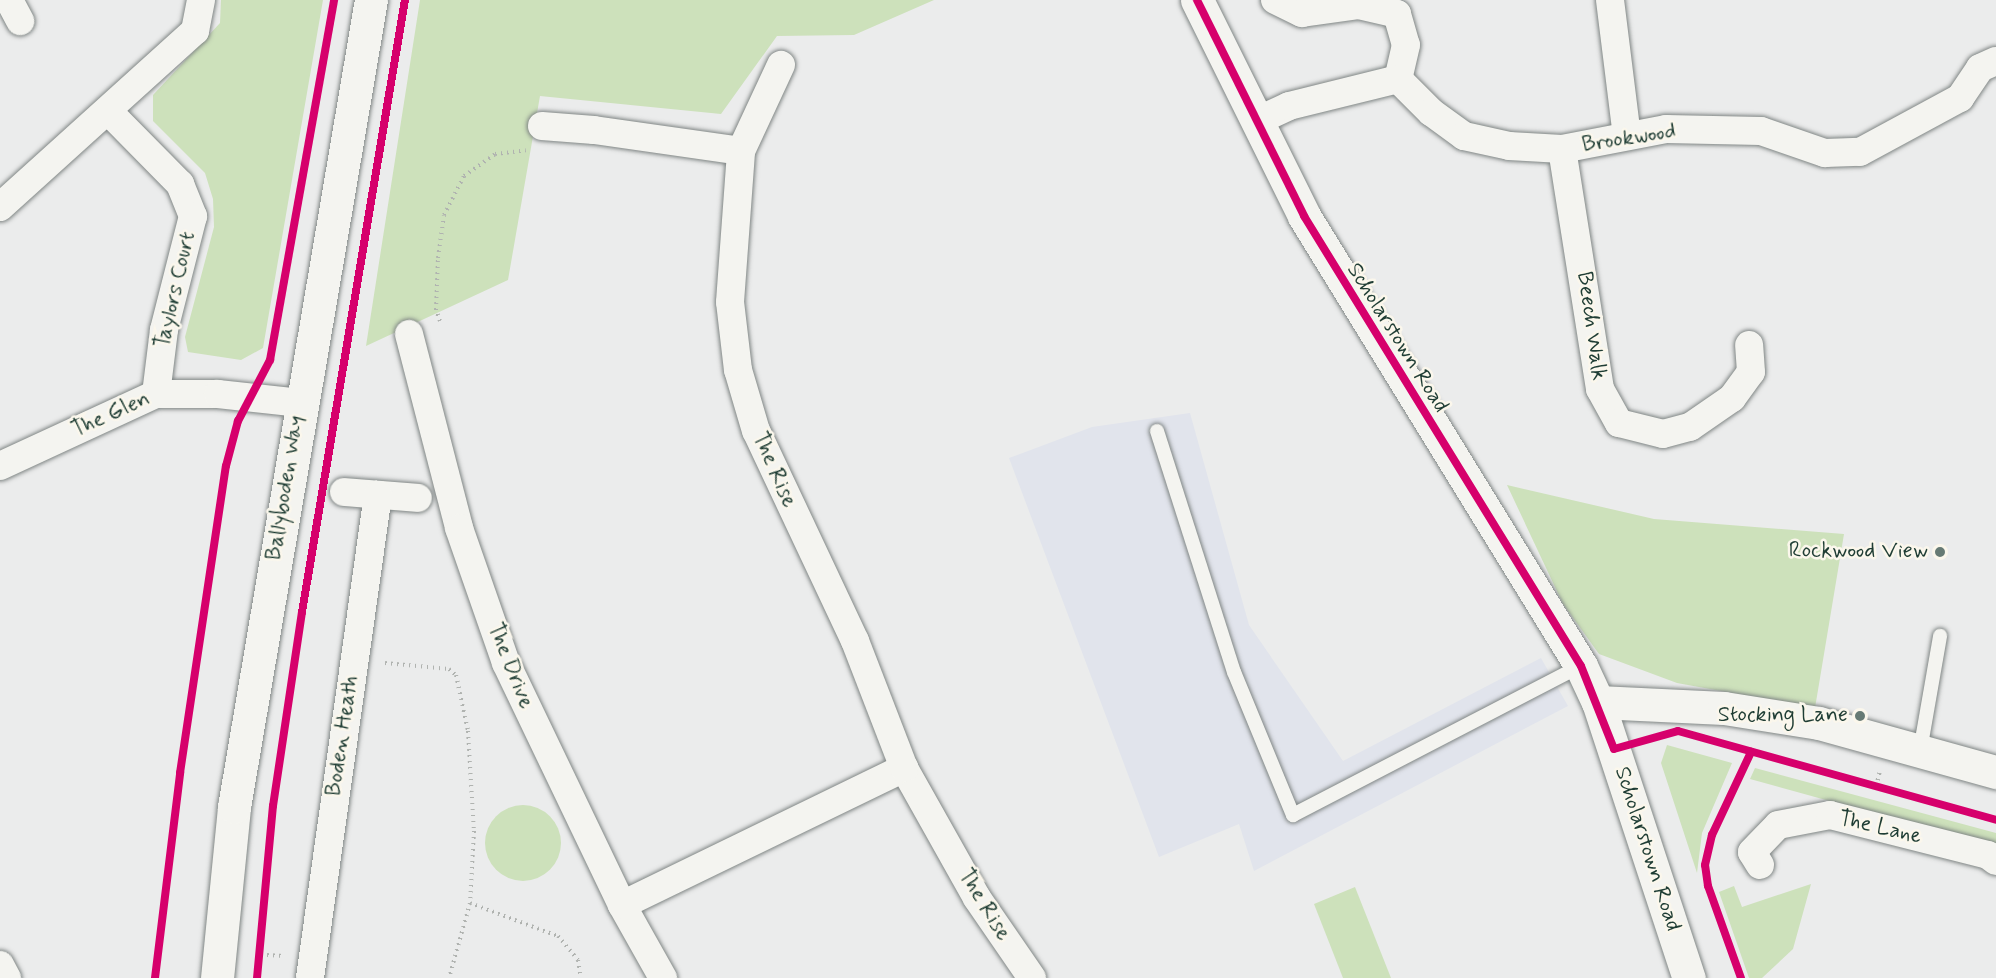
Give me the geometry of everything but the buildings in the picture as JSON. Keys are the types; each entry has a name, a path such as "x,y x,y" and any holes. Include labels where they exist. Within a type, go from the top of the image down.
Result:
{"main road":[{"name":"Ballyboden Way","path":"217,978 234,807 371,0"},
{"name":"Scholarstown Road","path":"1197,0 1304,216 1344,286 1581,666 1598,702 1689,978"},
{"path":"1598,702 1724,708 1818,723 1996,772"}],"street":[{"path":"0,207 195,31 201,0"},
{"path":"1257,121 1289,106 1398,78 1406,45 1397,14 1359,5 1302,13 1275,0"},
{"path":"1610,0 1627,136"},
{"name":"Brookwood","path":"1398,78 1431,112 1464,136 1509,146 1562,149 1666,129 1761,131 1825,153 1860,152 1960,98 1980,68 1996,61"},
{"name":"The Rise","path":"781,65 741,151 730,302 738,370 756,430 855,641 904,768 977,898 1032,978"},
{"name":"Taylors Court","path":"108,111 180,184 194,216 164,330 156,394"},
{"path":"536,138 594,130 741,151"},
{"name":"Beech Walk","path":"1562,149 1600,389 1619,423 1663,434 1690,427 1732,398 1751,372 1749,345"},
{"name":"The Drive","path":"409,334 459,528 506,663 622,905 663,978"},
{"name":"The Glen","path":"0,466 156,394 218,394 301,403"},
{"path":"344,492 418,498"},
{"name":"Boden Heath","path":"310,978 378,495"},
{"path":"622,905 904,768"},
{"name":"The Lane","path":"1760,865 1752,852 1778,825 1830,815 1988,855 1996,861"},
{"path":"0,965 7,978"}],"lane":[{"path":"1157,431 1234,672 1293,815 1581,666"},
{"path":"1920,751 1940,636"}],"path":[{"path":"440,321 438,268 444,215 464,176 495,154 536,138"},
{"path":"354,661 449,669 456,675 468,731 474,831 470,903 449,978"},
{"path":"1864,783 1885,789"},
{"path":"470,903 558,936 578,960 581,978"}],"shaded area":[{"path":"1190,413 1249,625 1343,761 1541,658 1568,706 1254,871 1239,824 1159,857 1009,458 1092,427"}],"green space":[{"path":"221,0 323,0 263,348 241,360 188,352 185,337 214,227 213,199 205,173 153,121 153,95 220,23"},
{"path":"420,0 934,0 854,35 777,36 721,114 540,96 508,280 366,346"},
{"path":"1507,485 1654,519 1844,534 1815,708 1677,683 1599,654 1563,604"},
{"path":"1667,745 1732,763 1702,833 1697,873 1661,763"},
{"path":"1755,768 1996,833 1996,847 1750,779"},
{"path":"516,805 530,805 544,811 555,822 561,836 558,858 550,870 530,881 516,881 502,875 491,864 485,850 485,836 491,822 502,811"},
{"path":"1811,884 1793,949 1762,978 1749,978 1719,892 1734,886 1742,907"},
{"path":"1355,887 1391,978 1343,978 1314,904"}],"cycle path":[{"path":"155,978 180,773 226,466 238,421 270,360 334,0"},
{"path":"257,978 273,806 302,612 405,0"},
{"path":"1197,0 1304,216 1581,666 1614,749 1678,731 1996,820"},
{"path":"1741,978 1708,886 1705,865 1712,835 1751,752"}],"place":[{"name":"Rockwood View","path":"1940,552"},
{"name":"Stocking Lane","path":"1860,716"}]}
